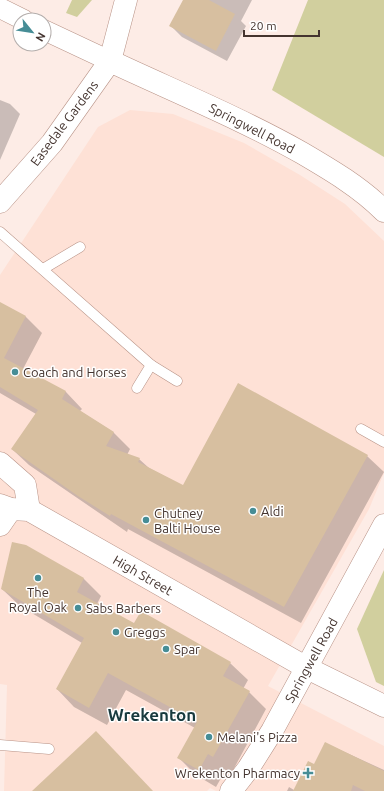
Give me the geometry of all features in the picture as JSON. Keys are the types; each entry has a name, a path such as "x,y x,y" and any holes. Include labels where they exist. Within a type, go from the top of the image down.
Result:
{"main road":[{"path":"110,61 126,0"},
{"name":"Easedale Gardens","path":"0,202 52,144 110,61"},
{"name":"Springwell Road","path":"110,61 261,129 336,172 370,197 384,210"},
{"name":"High Street","path":"0,463 25,485 10,512 307,668 384,706"},
{"name":"Springwell Road","path":"231,791 248,769 268,737 307,668 384,524"}],"street":[{"path":"0,8 12,14"},
{"path":"52,34 110,61"}],"lane":[{"path":"0,232 151,365 177,381"},
{"path":"43,269 80,247"},
{"path":"137,388 151,365"},
{"path":"361,429 384,442"},
{"path":"0,745 49,749"}],"shaded area":[{"path":"72,0 92,0 77,17 66,13"},
{"path":"308,0 384,0 384,157 272,90"},
{"path":"130,110 173,114 244,143 300,175 345,204 384,241 384,473 369,509 268,686 384,746 384,791 216,791 210,788 207,791 4,791 7,685 0,684 0,275 98,127"},
{"path":"384,570 384,686 376,682 357,629"}],"building":[{"path":"183,0 209,0 235,14 216,51 169,26"},
{"name":"Aldi","path":"0,302 26,316 4,358 66,391 62,399 114,432 106,446 140,458 138,462 183,485 238,383 368,455 284,607 111,514 110,516 78,496 11,449 38,410 0,387"},
{"path":"12,542 26,545 84,578 77,592 134,623 141,611 231,662 223,676 250,691 213,757 208,754 199,770 177,758 197,722 108,673 89,708 56,689 84,638 1,589"},
{"path":"96,731 153,791 32,791"},
{"path":"325,742 384,771 384,791 365,791 353,785 351,791 293,791 308,761 314,764"}],"place":[{"name":"Coach and Horses","path":"15,372"},
{"name":"Aldi","path":"253,511"},
{"name":"Chutney Balti House","path":"146,520"},
{"name":"The Royal Oak","path":"38,578"},
{"name":"Sabs Barbers","path":"78,608"},
{"name":"Greggs","path":"116,632"},
{"name":"Spar","path":"166,649"},
{"name":"Melani's Pizza","path":"209,737"},
{"name":"Wrekenton Pharmacy","path":"308,773"}],"district":[{"name":"Wrekenton","path":"152,715"}]}
